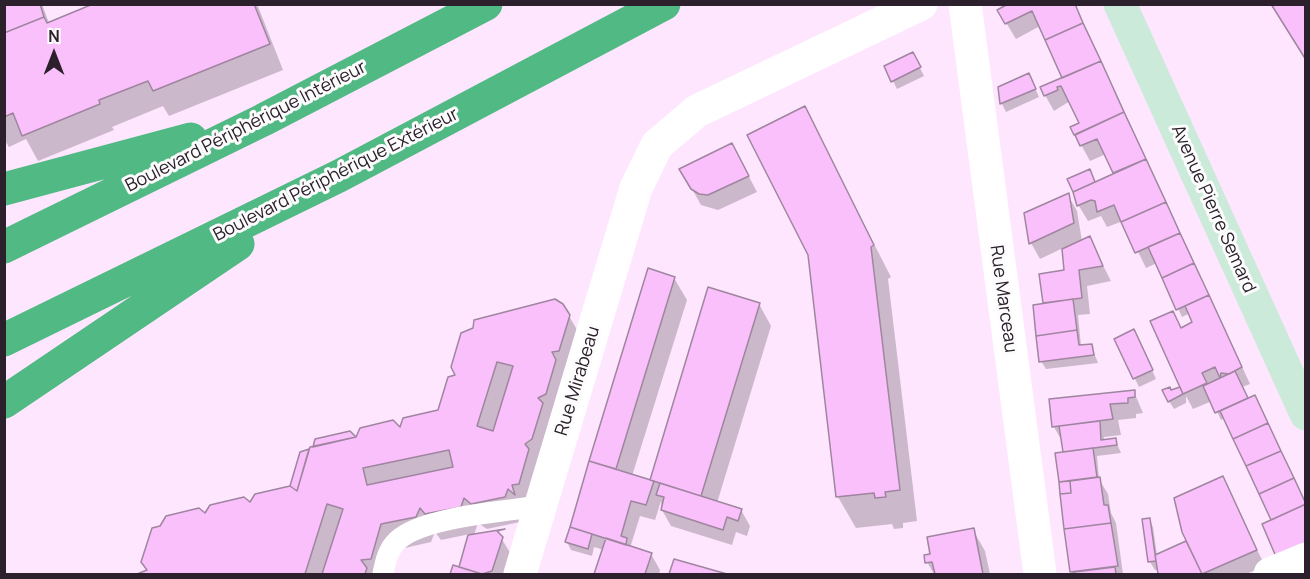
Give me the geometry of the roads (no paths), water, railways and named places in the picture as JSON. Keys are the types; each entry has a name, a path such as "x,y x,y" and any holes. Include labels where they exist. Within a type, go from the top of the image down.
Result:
{"highway":[{"name":"Boulevard Périphérique Intérieur","path":"4,247 263,120 486,4"},
{"name":"Boulevard Périphérique Extérieur","path":"4,340 339,176 664,4"},
{"path":"4,189 263,120"},
{"path":"4,402 339,176"}],"street":[{"name":"Rue Mirabeau","path":"520,574 636,188 657,145 697,111 740,88 921,4"},
{"name":"Avenue Pierre Semard","path":"1120,4 1305,414"},
{"name":"Rue Marceau","path":"966,14 1040,574"},
{"path":"1270,574 1305,559"}],"lane":[{"path":"383,574 386,559 396,541 409,533 434,523 541,506"}]}
